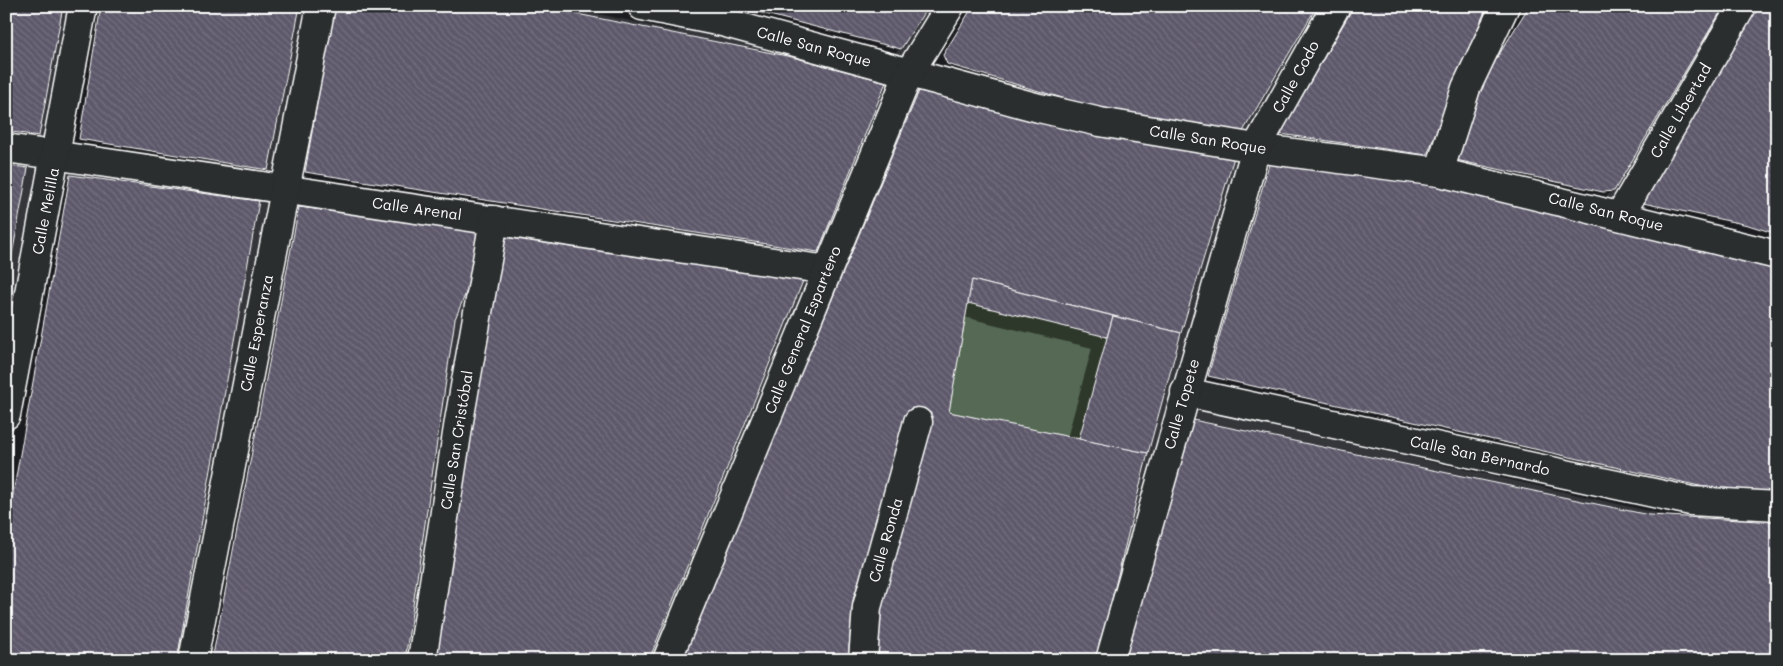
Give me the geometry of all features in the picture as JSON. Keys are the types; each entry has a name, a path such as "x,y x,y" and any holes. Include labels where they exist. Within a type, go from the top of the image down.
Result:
{"street":[{"name":"Calle Melilla","path":"6,415 83,6"},
{"name":"Calle Esperanza","path":"193,660 321,6"},
{"name":"Calle San Roque","path":"642,6 725,14 909,73 1039,108 1100,122 1256,148 1439,172 1777,255"},
{"name":"Calle General Espartero","path":"667,660 909,73 950,6"},
{"name":"Calle Codo","path":"1256,148 1336,6"},
{"path":"1439,172 1466,88 1504,6"},
{"name":"Calle Libertad","path":"1620,215 1742,6"},
{"name":"Calle Arenal","path":"6,148 827,270"},
{"name":"Calle Topete","path":"1110,660 1256,148"},
{"name":"Calle San Cristóbal","path":"422,660 459,421 494,220"},
{"name":"Calle San Bernardo","path":"1185,392 1691,501 1777,506"},
{"name":"Calle Ronda","path":"863,660 867,607 918,422"}],"green space":[{"path":"968,303 1107,337 1079,439 949,412"}],"building":[{"path":"6,6 63,6 39,136 6,131"},
{"path":"101,6 300,6 268,170 79,139"},
{"path":"334,6 537,6 792,57 886,82 818,252 305,172"},
{"path":"748,6 928,6 901,49 746,9"},
{"path":"973,6 1317,6 1242,133 1083,104 947,64 943,55"},
{"path":"1354,6 1487,6 1427,155 1280,134"},
{"path":"1529,6 1724,6 1614,191 1603,192 1456,160 1471,100"},
{"path":"1755,6 1777,6 1777,234 1748,225 1638,202"},
{"path":"919,91 1041,122 1235,154 1181,333 972,280 949,412 1148,453 1097,660 872,660 878,607 931,413 911,408 853,600 848,660 681,660"},
{"path":"1270,161 1421,181 1777,264 1777,492 1704,487 1208,376"},
{"path":"6,165 28,168 6,288"},
{"path":"70,175 259,201 177,660 6,660 6,533"},
{"path":"299,207 482,230 475,271 455,319 405,660 212,660"},
{"path":"500,236 803,281 649,660 435,660"},
{"path":"972,280 1113,316 1107,337 968,303"},
{"path":"1113,316 1181,333 1148,453 1079,439"},
{"path":"1193,420 1649,515 1777,522 1777,660 1123,660"}]}
